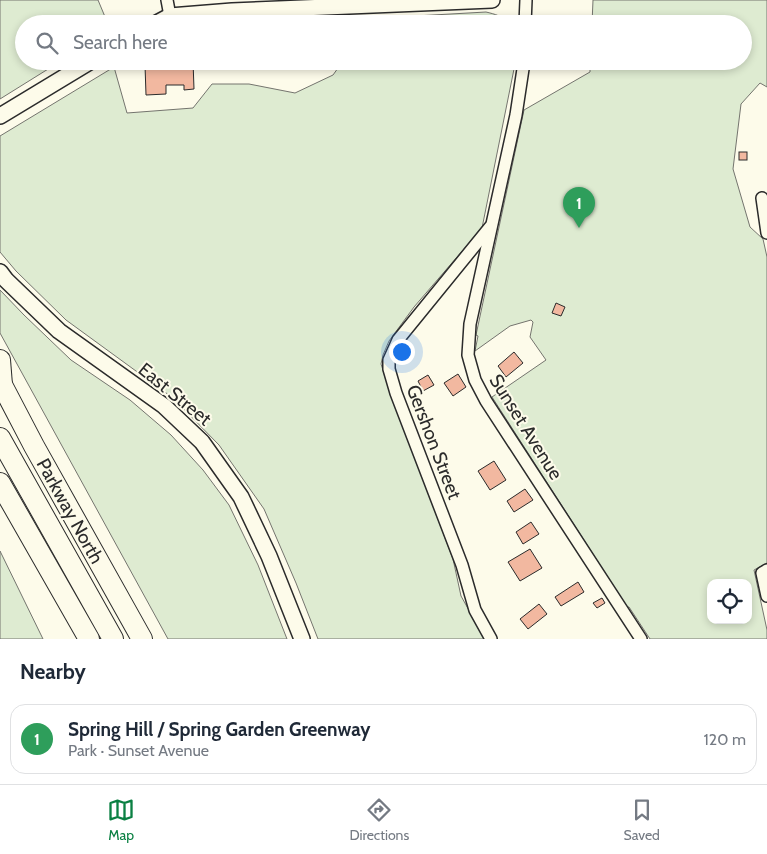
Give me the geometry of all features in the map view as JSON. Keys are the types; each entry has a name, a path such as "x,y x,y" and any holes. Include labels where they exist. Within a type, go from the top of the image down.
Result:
{"highway":[{"path":"0,360 1,383"},
{"name":"Parkway North","path":"1,383 142,639"},
{"path":"0,438 114,639"},
{"path":"0,483 89,639"}],"main road":[{"path":"182,15 232,11 492,0"},
{"path":"0,116 77,70"},
{"name":"East Street","path":"0,272 59,332 164,406 202,442 241,498 269,556 302,639"}],"street":[{"path":"167,0 170,15"},
{"path":"525,15 526,0"},
{"name":"Sunset Avenue","path":"523,70 516,115 470,324 468,355 475,380 486,401 642,639"},
{"path":"762,198 767,233"},
{"name":"Gershon Street","path":"491,639 475,610 462,565 396,393 389,369 390,360 398,340 493,225"},
{"path":"764,572 767,596"}],"green space":[{"path":"0,0 98,0 104,15 15,15 15,70 47,70 0,99"},
{"path":"593,0 767,0 767,87 760,83 741,104 733,169 750,227 763,239 767,257 767,563 754,570 767,630 767,639 650,639 629,607 627,607 492,397 546,360 530,337 533,322 531,320 510,326 475,351 478,336 476,335 524,110 590,72 590,70 752,70 752,15 592,15"},
{"path":"486,12 495,15 433,15"},
{"path":"109,70 115,70 127,113 193,108 212,84 249,84 295,93 333,75 337,70 514,70 482,228 414,307 389,341 381,364 453,559 461,596 485,639 318,639 264,509 219,445 173,398 66,320 16,271 0,252 0,136"},
{"path":"0,290 71,360 130,400 171,435 203,470 229,505 258,565 287,639 168,639 0,333"},
{"path":"0,551 43,639 0,639"}],"building":[{"path":"145,70 193,70 194,89 184,90 184,85 166,85 166,94 146,95"},
{"path":"739,152 747,152 747,160 739,160"},
{"path":"556,303 565,307 561,316 552,313"},
{"path":"514,352 523,363 506,377 498,366"},
{"path":"458,374 466,387 453,396 444,383"},
{"path":"428,375 434,385 423,391 418,381"},
{"path":"494,461 506,480 490,490 478,471"},
{"path":"525,489 533,500 514,512 507,501"},
{"path":"531,522 539,534 523,544 516,532"},
{"path":"530,549 542,568 520,581 508,562"},
{"path":"578,582 584,592 561,606 555,597"},
{"path":"602,598 605,603 597,608 593,603"},
{"path":"539,604 547,614 528,629 520,619"}],"place":[{"name":"Spring Hill / Spring Garden Greenway","path":"579,228"}]}
